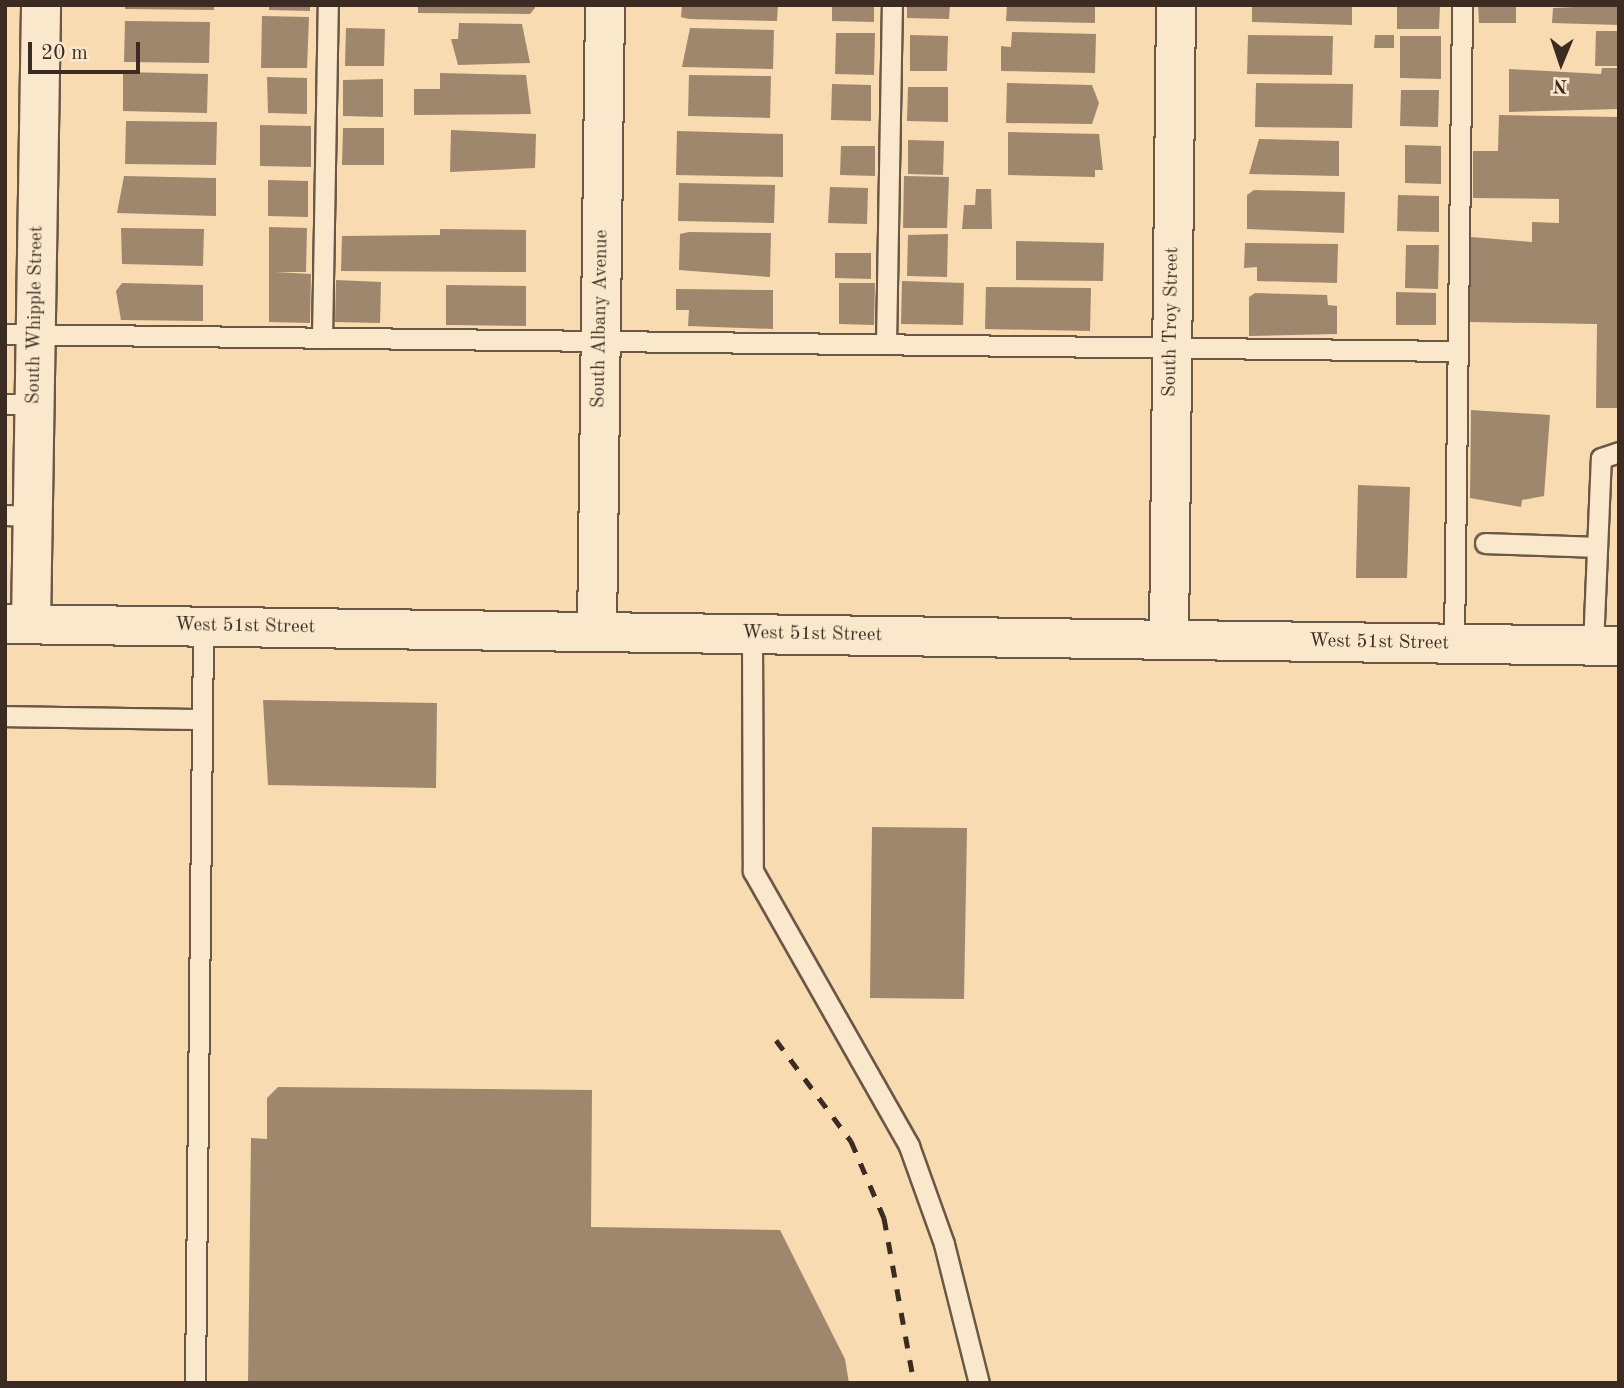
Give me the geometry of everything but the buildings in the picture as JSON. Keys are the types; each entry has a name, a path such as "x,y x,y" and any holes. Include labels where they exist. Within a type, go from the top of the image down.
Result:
{"street":[{"name":"South Whipple Street","path":"18,624 20,335 41,5"},
{"name":"South Albany Avenue","path":"597,632 606,5"},
{"name":"South Troy Street","path":"1169,640 1176,5"},
{"name":"West 51st Street","path":"18,624 1606,646"}],"lane":[{"path":"322,338 328,5"},
{"path":"886,344 892,5"},
{"path":"1454,644 1462,5"},
{"path":"20,335 1458,351"},
{"path":"1606,646 1597,547 1601,458 1619,452"},
{"path":"1485,543 1597,547"},
{"path":"195,1383 203,626"},
{"path":"752,634 752,871 909,1146 944,1244 979,1383"},
{"path":"5,716 202,719"}],"railway":[{"path":"776,1040 851,1141 884,1218 914,1383"}]}
